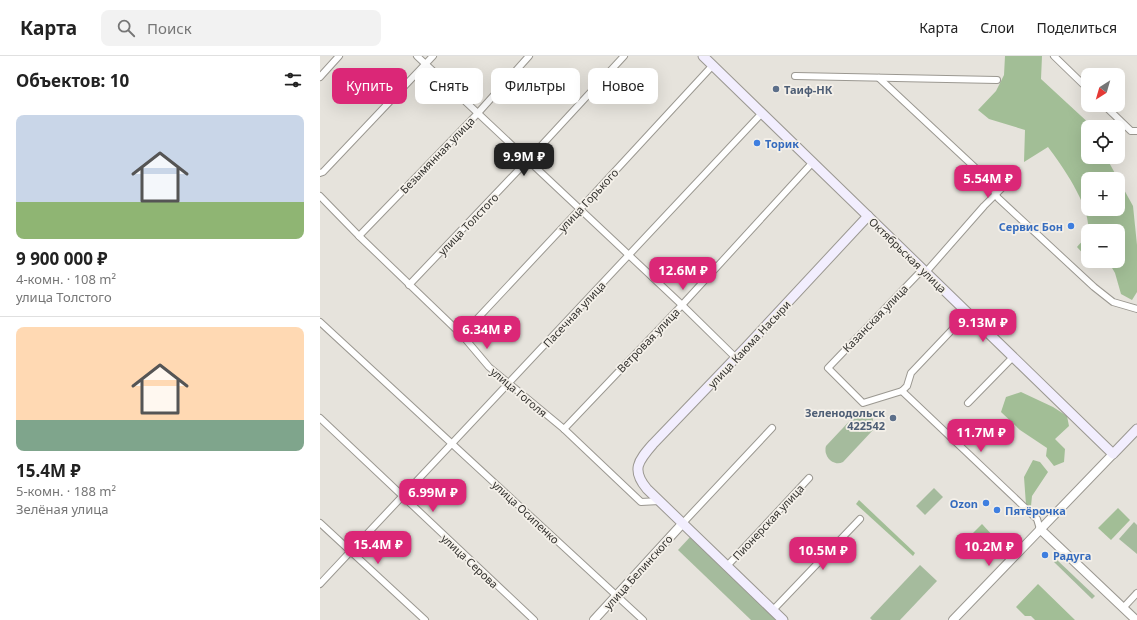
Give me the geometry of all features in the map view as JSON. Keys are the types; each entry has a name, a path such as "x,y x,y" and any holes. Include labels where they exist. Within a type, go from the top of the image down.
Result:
{"main road":[{"name":"Октябрьская улица","path":"703,56 1113,454"},
{"name":"улица Каюма Насыри","path":"659,501 644,485 638,475 638,467 642,457 868,216"},
{"path":"1113,454 1137,429"},
{"path":"659,501 783,620"}],"street":[{"path":"320,77 339,56"},
{"path":"417,56 682,305 736,358"},
{"path":"320,173 323,172 433,56"},
{"name":"Безымянная улица","path":"359,236 478,113 529,56"},
{"name":"улица Толстого","path":"410,285 624,56"},
{"path":"1054,56 1081,82"},
{"name":"улица Горького","path":"462,335 713,65"},
{"path":"795,76 997,80"},
{"path":"879,78 984,176 998,198 1094,287 1113,302 1137,309"},
{"path":"1112,112 1134,131"},
{"name":"Пасечная улица","path":"320,584 762,113"},
{"name":"Ветровая улица","path":"564,429 682,305 813,162"},
{"name":"Казанская улица","path":"902,391 864,403 828,368 924,271 1006,184"},
{"name":"улица Гоголя","path":"320,196 359,236 462,335 489,367 564,429 641,502 659,501"},
{"path":"968,313 911,373 908,378 907,386 902,391 1037,519 1040,529 1136,620"},
{"name":"улица Осипенко","path":"320,322 643,620"},
{"path":"968,403 1013,357"},
{"name":"улица Серова","path":"320,418 534,620"},
{"path":"682,524 772,428"},
{"path":"953,620 1113,454"},
{"name":"Пионерская улица","path":"727,566 809,478"},
{"path":"773,610 860,519"},
{"path":"320,523 425,620"},
{"name":"улица Белинского","path":"594,620 682,524"},
{"path":"1123,608 1137,593"}],"green space":[{"path":"1005,56 1042,56 1041,79 1085,120 1081,120 1081,164 1110,164 1114,172 1081,172 1081,200 1068,176 1048,147 1024,162 1025,130 989,119 978,110 996,91 1004,75"},
{"path":"1125,191 1133,206 1137,245 1137,292 1132,300 1121,294 1112,268 1125,268 1125,224 1088,223 1087,216 1125,216"},
{"path":"1081,243 1081,251 1077,247"},
{"path":"1021,392 1053,407 1067,416 1069,426 1055,439 1065,449 1064,462 1054,466 1046,456 1047,448 1020,430 1001,412 1006,397"},
{"path":"857,413 867,413 873,419 873,430 843,462 832,462 827,457 825,450 826,446"},
{"path":"1033,460 1040,462 1048,472 1032,496 1031,506 1026,505 1024,477"},
{"path":"934,488 943,497 925,515 916,506"},
{"path":"859,500 915,553 913,556 856,504"},
{"path":"1118,508 1130,520 1111,540 1098,528"},
{"path":"1134,522 1137,525 1137,554 1119,539"},
{"path":"982,524 994,537 974,556 962,544"},
{"path":"691,536 778,620 751,620 678,550"},
{"path":"1056,559 1095,596 1092,599 1054,562"},
{"path":"920,565 937,581 900,620 872,620 870,618"},
{"path":"1038,584 1075,620 1035,620 1031,616 1025,616 1016,607"}],"place":[{"name":"Таиф-НК","path":"776,89"},
{"name":"Торик","path":"757,143"},
{"name":"Сервис Бон","path":"1071,226"},
{"name":"Зеленодольск 422542","path":"893,418"},
{"name":"Ozon","path":"986,503"},
{"name":"Пятёрочка","path":"997,510"},
{"name":"Радуга","path":"1045,555"}]}
